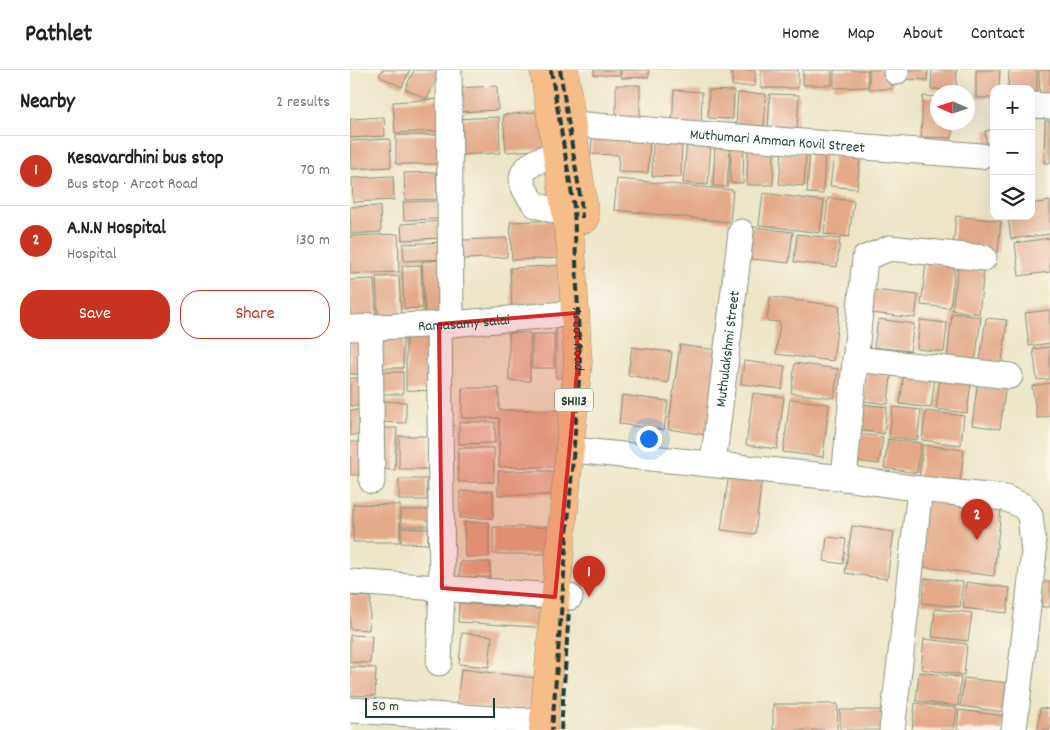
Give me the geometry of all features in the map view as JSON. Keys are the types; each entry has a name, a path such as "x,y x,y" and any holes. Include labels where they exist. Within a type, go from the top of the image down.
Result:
{"main road":[{"name":"Arcot Road","path":"544,70 571,246 578,362 562,597 549,727"},
{"name":"Arcot Road","path":"562,597 584,451 589,350 584,203 564,70"}],"street":[{"path":"439,663 442,588 449,70"},
{"path":"1035,105 1050,106"},
{"name":"Muthumari Amman Kovil Street","path":"573,124 981,156"},
{"path":"557,152 527,165 522,174 522,186 536,206 566,214"},
{"name":"Muthulakshmi Street","path":"713,464 742,232"},
{"path":"844,478 865,258 890,248 984,258"},
{"name":"Ramasamy salai","path":"360,327 445,324 576,313"},
{"path":"360,327 372,481"},
{"path":"856,358 1010,376"},
{"path":"584,451 844,478 920,489 1005,498 1023,506 1030,515 1042,552 1014,730"},
{"path":"892,730 920,489"},
{"path":"350,582 562,597"},
{"path":"350,710 389,722 549,727"}],"highlighted area":[{"path":"576,313 578,362 555,597 442,588 439,324"}],"building":[{"path":"382,70 410,70 402,87 379,76"},
{"path":"414,70 440,70 427,99 405,89"},
{"path":"594,70 620,70 620,75 594,75"},
{"path":"621,70 649,70 649,77 621,78"},
{"path":"732,70 755,70 755,86 732,86"},
{"path":"761,70 798,70 798,88 761,88"},
{"path":"803,70 832,70 832,85 803,85"},
{"path":"834,70 868,70 868,87 834,88"},
{"path":"869,70 892,70 892,89 869,89"},
{"path":"904,70 928,70 927,80 904,79"},
{"path":"932,70 957,70 956,85 931,85"},
{"path":"976,70 1000,70 999,85 990,85 990,98 976,98"},
{"path":"1009,70 1037,70 1037,98 1035,98 1035,85 1008,85"},
{"path":"1039,70 1050,70 1050,101 1040,101"},
{"path":"616,85 640,85 640,119 616,119"},
{"path":"497,86 498,110 457,112 456,88"},
{"path":"674,90 702,92 701,128 672,127"},
{"path":"709,90 734,91 733,119 708,118"},
{"path":"738,93 766,94 764,126 736,125"},
{"path":"770,94 799,95 797,131 768,130"},
{"path":"923,96 930,96 930,130 952,130 952,138 921,137"},
{"path":"439,99 441,131 395,133 393,102"},
{"path":"545,111 548,149 506,152 503,115"},
{"path":"384,117 385,136 350,138 350,119"},
{"path":"499,117 500,153 456,155 454,119"},
{"path":"1045,121 1050,121 1050,163 1044,163"},
{"path":"990,130 989,165 985,131"},
{"path":"396,135 438,135 438,164 396,164"},
{"path":"592,136 650,139 648,173 618,172 619,155 591,154"},
{"path":"390,139 391,167 351,169 350,141"},
{"path":"653,140 682,141 681,177 652,176"},
{"path":"687,142 711,144 708,185 683,183"},
{"path":"715,144 730,145 727,187 713,186"},
{"path":"731,145 744,145 743,183 730,183"},
{"path":"748,145 774,146 773,185 747,185"},
{"path":"810,149 825,150 823,194 807,193"},
{"path":"782,152 806,154 804,186 779,184"},
{"path":"834,155 860,158 857,189 830,186"},
{"path":"436,172 437,199 405,200 404,173"},
{"path":"393,176 394,200 353,202 352,178"},
{"path":"617,179 733,190 730,222 614,210"},
{"path":"763,193 824,201 820,233 759,225"},
{"path":"828,198 854,201 849,237 824,234"},
{"path":"437,201 438,219 404,220 403,202"},
{"path":"1050,201 1050,234 1011,239 1009,220 1035,220 1035,203"},
{"path":"380,206 381,232 351,234 350,207"},
{"path":"956,216 1001,221 998,252 953,248"},
{"path":"561,220 563,258 512,260 510,222"},
{"path":"442,221 443,238 402,240 401,224"},
{"path":"747,226 793,232 789,263 743,258"},
{"path":"398,234 399,272 350,274 350,236"},
{"path":"797,234 840,239 837,267 794,262"},
{"path":"507,238 507,257 464,259 463,240"},
{"path":"1050,238 1050,272 1019,276 1015,243"},
{"path":"444,242 445,259 404,261 403,244"},
{"path":"447,260 450,312 425,313 422,261"},
{"path":"926,263 955,267 950,308 921,305"},
{"path":"421,265 423,308 404,309 402,266"},
{"path":"567,265 569,309 512,312 510,268"},
{"path":"958,267 984,271 979,314 952,310"},
{"path":"399,276 401,315 378,316 376,277"},
{"path":"374,279 376,317 350,318 350,280"},
{"path":"874,290 918,295 915,318 871,313"},
{"path":"770,297 840,306 833,361 776,354 780,322 767,321"},
{"path":"1050,310 1050,343 1029,346 1025,313"},
{"path":"952,313 981,317 975,364 947,360"},
{"path":"986,318 1007,320 1002,363 980,360"},
{"path":"878,319 914,324 910,351 874,347"},
{"path":"920,320 947,323 944,352 917,349"},
{"path":"556,328 573,328 574,378 556,378"},
{"path":"509,333 530,333 530,381 509,381"},
{"path":"374,334 403,334 403,368 374,368"},
{"path":"532,334 554,334 554,368 532,368"},
{"path":"406,335 435,335 435,391 406,390"},
{"path":"350,339 361,339 361,374 350,374"},
{"path":"680,345 718,350 706,435 668,429"},
{"path":"632,347 672,352 668,383 628,375"},
{"path":"1050,347 1050,379 1037,380 1033,349"},
{"path":"744,361 785,366 782,389 741,384"},
{"path":"795,363 838,369 834,398 791,393"},
{"path":"375,372 403,372 403,394 375,394"},
{"path":"904,372 935,376 931,408 900,404"},
{"path":"867,373 891,376 888,404 863,401"},
{"path":"350,378 361,378 361,406 350,406"},
{"path":"940,379 971,383 967,413 936,409"},
{"path":"978,379 1006,383 1000,429 972,425"},
{"path":"1050,383 1050,416 1037,418 1032,386"},
{"path":"462,388 499,388 499,410 569,410 569,467 499,467 499,418 462,418"},
{"path":"753,393 784,397 777,449 746,445"},
{"path":"622,395 668,401 664,430 619,424"},
{"path":"790,399 829,404 823,457 783,452"},
{"path":"376,401 406,402 406,423 376,422"},
{"path":"861,404 887,407 884,434 858,430"},
{"path":"893,407 921,410 917,440 889,437"},
{"path":"350,410 360,410 360,435 350,435"},
{"path":"926,411 964,416 961,445 922,440"},
{"path":"459,422 495,422 495,443 459,444"},
{"path":"377,428 397,428 395,470 376,469"},
{"path":"858,434 883,437 879,464 855,461"},
{"path":"399,436 429,436 429,469 399,469"},
{"path":"888,439 921,443 917,473 884,468"},
{"path":"350,442 363,442 362,475 350,475"},
{"path":"923,445 964,450 960,483 919,477"},
{"path":"458,448 494,448 494,482 458,482"},
{"path":"498,471 562,471 562,495 498,495"},
{"path":"729,473 762,478 755,534 721,530"},
{"path":"399,479 427,479 427,500 399,500"},
{"path":"460,491 493,491 493,518 460,518"},
{"path":"923,501 1001,510 994,576 915,566"},
{"path":"353,504 400,505 400,542 353,542"},
{"path":"401,510 431,510 431,526 401,526"},
{"path":"464,522 489,522 489,557 465,557"},
{"path":"852,526 894,532 887,579 845,573"},
{"path":"493,527 558,527 558,554 493,554"},
{"path":"401,528 428,529 428,544 401,543"},
{"path":"827,537 846,539 843,564 824,561"},
{"path":"460,562 490,562 490,577 460,577"},
{"path":"925,578 963,582 960,607 922,603"},
{"path":"966,582 1010,588 1007,613 963,608"},
{"path":"1042,582 1050,582 1050,607 1042,607"},
{"path":"350,596 371,597 369,630 350,629"},
{"path":"459,603 551,610 550,628 458,622"},
{"path":"935,609 972,613 968,641 932,637"},
{"path":"462,633 492,636 489,667 459,664"},
{"path":"350,635 372,636 370,663 350,662"},
{"path":"924,639 967,644 964,675 921,669"},
{"path":"350,667 376,668 375,696 350,695"},
{"path":"461,669 543,679 539,714 457,704"},
{"path":"919,672 961,677 958,706 916,701"},
{"path":"964,678 1009,683 1005,712 960,706"},
{"path":"915,703 957,708 954,730 912,730"},
{"path":"773,704 838,704 837,730 773,730"},
{"path":"1040,708 1050,709 1050,730 1038,730"},
{"path":"840,710 881,710 881,730 840,730"},
{"path":"959,710 1004,716 1002,730 957,730"}],"railway":[{"path":"551,70 574,207 580,367 552,730"},
{"path":"560,70 582,218"},
{"path":"561,730 569,610"}],"place":[{"name":"A.N.N Hospital","path":"977,540"},
{"name":"Kesavardhini bus stop","path":"589,597"}]}
